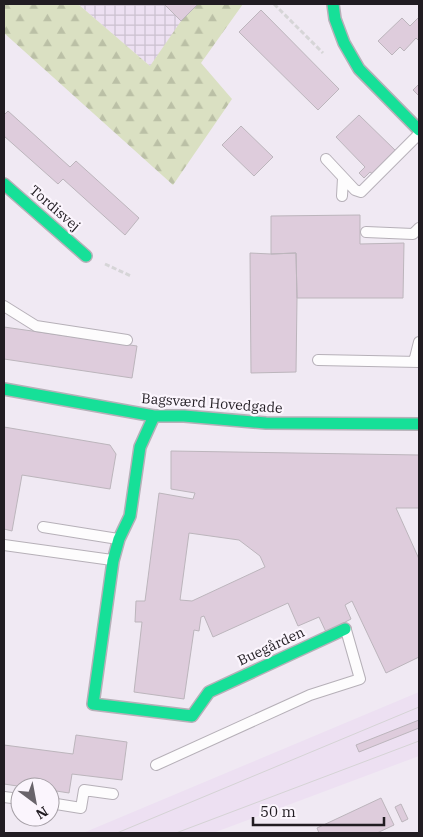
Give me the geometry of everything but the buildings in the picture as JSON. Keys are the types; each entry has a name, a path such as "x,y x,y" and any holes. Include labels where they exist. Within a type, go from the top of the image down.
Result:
{"street":[{"path":"333,4 344,42 359,69 419,130"},
{"name":"Tordisvej","path":"4,184 86,256"},
{"name":"Bagsværd Hovedgade","path":"4,389 154,416 184,416 266,423 419,424"},
{"name":"Buegården","path":"154,416 140,447 130,516 119,539 113,560 93,704 192,716 209,692 345,628"}],"lane":[{"path":"326,159 355,190 361,192 419,134"},
{"path":"342,196 344,178"},
{"path":"366,232 413,234 419,228"},
{"path":"4,306 36,326 127,340"},
{"path":"318,360 416,362 419,342"},
{"path":"43,527 119,539"},
{"path":"4,545 113,560"},
{"name":"Buegården","path":"156,765 310,695 360,679 345,628"},
{"path":"60,805 81,808 84,790 113,794"}],"path":[{"path":"86,256 131,276"}],"shaded area":[{"path":"78,4 228,4 150,66"},
{"path":"419,692 419,756 213,833 83,833"}],"green space":[{"path":"4,4 78,4 150,66 181,21 198,4 243,4 201,63 232,99 173,185 4,33"}],"tram line":[{"path":"117,833 419,707"},
{"path":"176,833 419,741"}],"traffic: fast":[{"path":"333,4 335,19 344,43 359,69 419,130"},
{"path":"4,184 86,256"},
{"path":"4,389 154,416 184,416 266,423 419,424"},
{"path":"154,416 140,447 130,516 119,539 113,561 93,704 192,716 209,692 345,629"}]}
